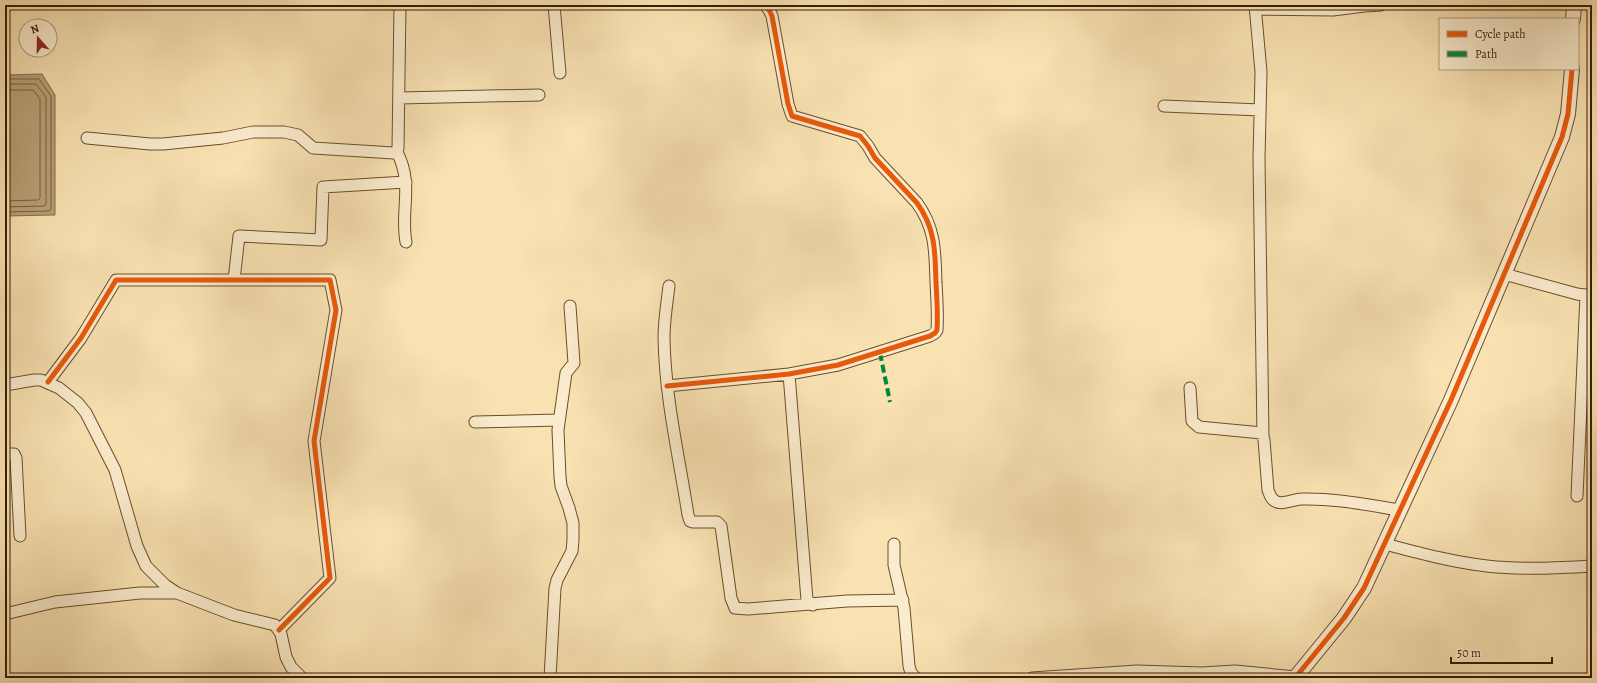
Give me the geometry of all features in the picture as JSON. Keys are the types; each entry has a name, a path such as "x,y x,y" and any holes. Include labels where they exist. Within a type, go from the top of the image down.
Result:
{"street":[{"path":"400,5 397,152 402,162 406,182 406,242"},
{"path":"554,5 560,73"},
{"path":"668,386 789,374 838,365 880,353 936,333 937,330 938,322 934,242 929,223 923,211 875,158 860,136 792,116 788,104 772,16 765,5"},
{"path":"1381,5 1333,10 1255,7 1261,72 1259,158 1263,436 1268,490 1270,497 1276,502 1281,503 1301,499 1334,500 1400,510"},
{"path":"1574,5 1574,18"},
{"path":"1032,678 1137,671 1202,673 1235,670 1296,677 1355,603 1364,588 1451,400 1562,138 1568,114 1572,70"},
{"path":"399,98 539,95"},
{"path":"1164,106 1260,110"},
{"path":"88,138 163,144 208,140 267,131 298,135 313,148 397,152"},
{"path":"234,280 239,236 321,240 323,187 406,182"},
{"path":"1504,274 1589,295 1577,496"},
{"path":"48,382 81,338 116,280 330,280 336,310 314,441 330,578 279,630"},
{"path":"669,286 664,336 668,386 671,420 688,516 690,521 693,522 717,522 721,526 731,598 735,608 748,609 847,601 903,600"},
{"path":"550,678 555,588 557,580 572,551 573,540 573,522 561,486 559,420 566,373 574,363 570,306"},
{"path":"789,374 808,603"},
{"path":"5,385 34,380 48,382 69,395 78,403 86,413 115,470 141,556 146,566 177,593 234,615 271,624 279,630 286,657 291,667 302,678"},
{"path":"1190,388 1192,421 1199,428 1258,432 1263,436"},
{"path":"475,422 559,420"},
{"path":"5,454 14,454 16,458 20,536"},
{"path":"894,544 894,565 898,586 903,600 909,666 911,673 916,678"},
{"path":"1385,544 1431,557 1488,566 1542,568 1592,566"},
{"path":"5,614 55,602 140,593 177,593"}],"water":[{"path":"42,74 55,95 55,215 5,216 5,75"}],"marked path":[{"path":"880,353 890,402"}],"cycle path":[{"path":"667,386 789,374 838,365 930,336 937,330 935,251 928,222 917,203 875,158 860,136 792,116 788,104 772,16 765,5"},
{"path":"1295,678 1344,618 1364,588 1451,400 1562,137 1568,114 1572,70"},
{"path":"48,382 81,338 116,280 330,280 336,310 314,441 330,578 279,630"}]}
